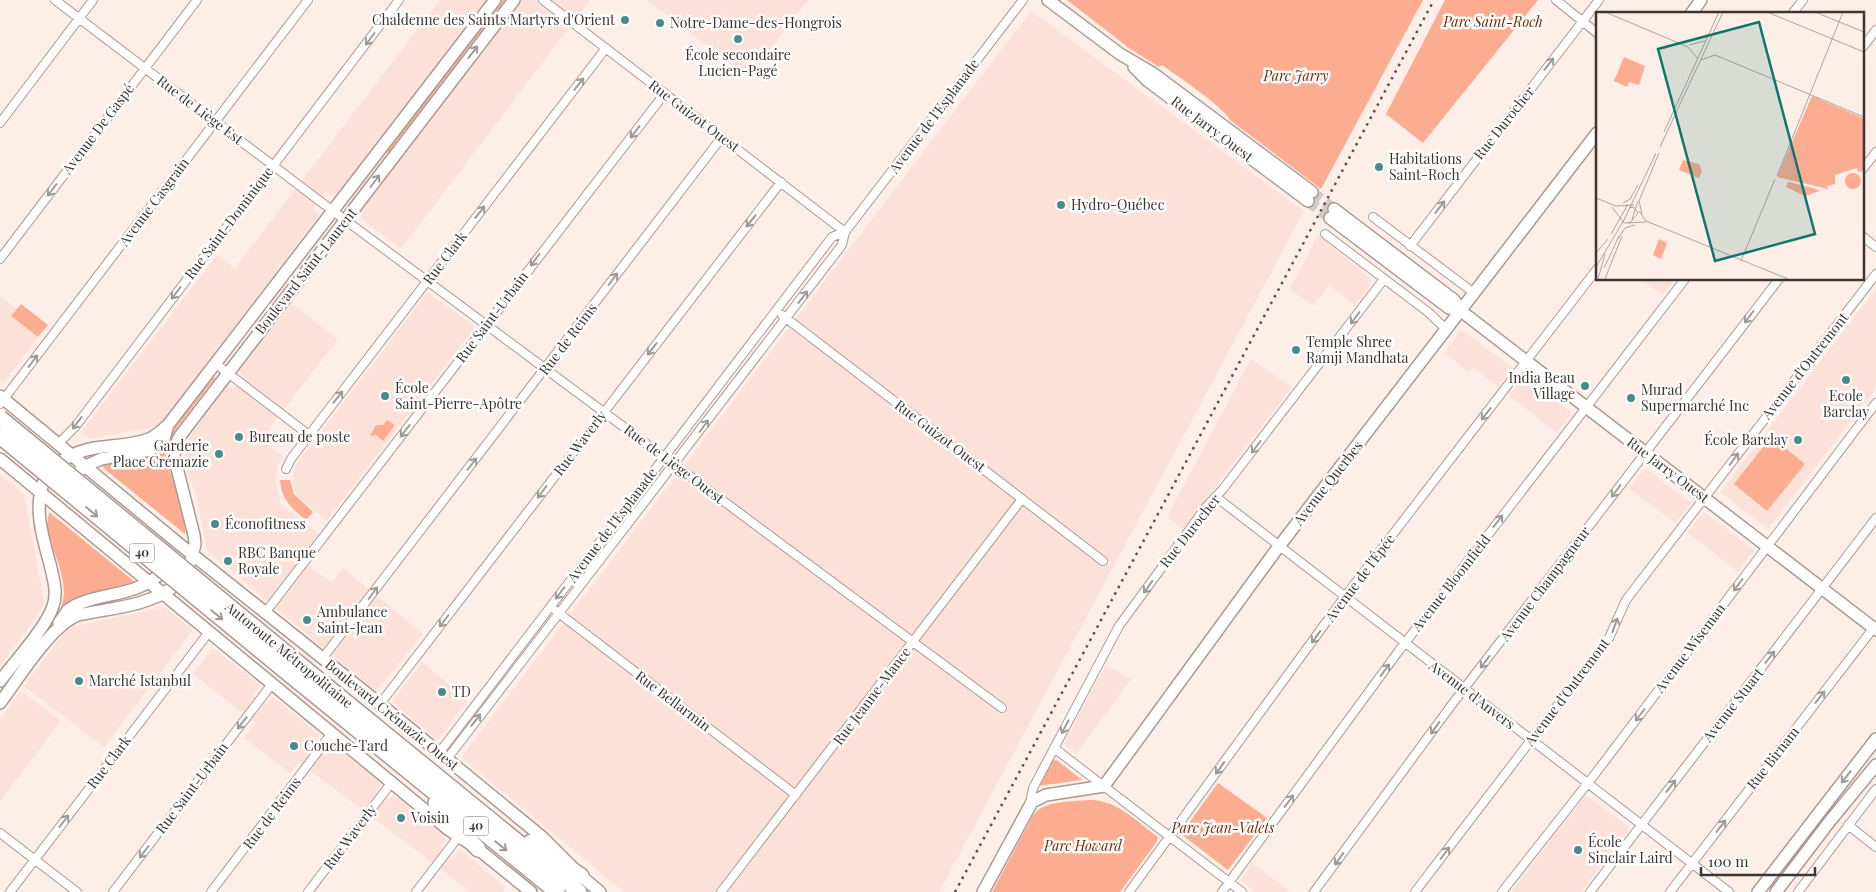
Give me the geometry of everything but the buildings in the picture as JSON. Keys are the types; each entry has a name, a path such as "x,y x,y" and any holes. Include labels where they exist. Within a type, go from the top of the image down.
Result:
{"highway":[{"name":"Autoroute Métropolitaine","path":"0,418 288,663 396,760 557,892"},
{"name":"Autoroute Métropolitaine","path":"0,436 288,663 440,778 579,892"},
{"path":"396,760 478,849"},
{"path":"440,778 580,876"}],"main road":[{"name":"Boulevard Saint-Laurent","path":"67,458 98,446 146,440 168,426 495,0"},
{"name":"Boulevard Saint-Laurent","path":"191,560 194,535 176,466 175,447 183,431 514,0"},
{"name":"Rue Jarry Ouest","path":"1048,0 1120,54 1148,81 1310,197"},
{"path":"1693,12 1702,0"},
{"name":"Avenue Querbes","path":"1104,786 1279,547 1596,134"},
{"name":"Rue Jarry Ouest","path":"1332,214 1454,300 1461,311 1875,627"},
{"name":"Boulevard Crémazie Ouest","path":"1,400 58,444 67,458 81,470 132,505 191,560 220,576 549,842 580,876 600,892"},
{"path":"81,470 101,459 150,450 164,440 168,426"},
{"path":"0,459 42,486 101,541 154,579 163,594 189,616 392,782 478,849 518,888 531,892"},
{"path":"0,681 47,618 55,600 54,580 45,546 40,512 42,486"},
{"path":"206,578 220,576"},
{"path":"0,703 71,607 87,601 133,590 154,579"},
{"path":"48,639 76,616 143,602 163,594 173,586"},
{"path":"189,616 190,601"},
{"path":"1758,892 1876,739"},
{"path":"1776,892 1876,765"},
{"path":"983,892 1035,800 1104,786"}],"street":[{"name":"Rue de Liège Est","path":"55,0 345,220"},
{"path":"0,122 93,0"},
{"name":"Avenue De Gaspé","path":"0,259 197,0"},
{"name":"Avenue Casgrain","path":"1,400 308,0"},
{"name":"Rue Saint-Dominique","path":"58,444 74,427 399,0"},
{"name":"Rue Guizot Ouest","path":"543,0 845,232"},
{"name":"Avenue de l'Esplanade","path":"443,756 674,465 842,245 845,232 1023,0"},
{"path":"1556,0 1596,31"},
{"name":"Rue Durocher","path":"1410,246 1599,0"},
{"path":"1794,12 1803,0"},
{"path":"1864,45 1876,30"},
{"name":"Rue Clark","path":"286,469 290,459 308,435 606,48"},
{"name":"Rue Saint-Urbain","path":"265,613 665,93"},
{"name":"Rue de Reims","path":"322,659 722,137"},
{"path":"1864,167 1876,152"},
{"name":"Rue Waverly","path":"380,704 781,182"},
{"path":"1373,217 1474,293"},
{"name":"Rue de Liège Ouest","path":"345,220 1002,708"},
{"name":"Avenue de l'Esplanade","path":"443,756 550,607 832,238 845,232"},
{"path":"1325,234 1446,329"},
{"path":"1864,238 1876,247"},
{"name":"Avenue de l'Épée","path":"1129,892 1345,597 1596,270"},
{"name":"Avenue d'Outremont","path":"1415,892 1611,634 1626,600 1876,274"},
{"name":"Rue Durocher","path":"1035,800 1033,788 1120,626 1216,497 1384,279"},
{"name":"Avenue Bloomfield","path":"1222,892 1405,643 1684,280"},
{"name":"Avenue Champagneur","path":"1314,892 1464,689 1778,280"},
{"name":"Rue Guizot Ouest","path":"776,311 1103,561"},
{"path":"216,364 308,435"},
{"name":"Avenue Wiseman","path":"1502,892 1768,547 1876,403"},
{"name":"Avenue d'Anvers","path":"1216,497 1729,892"},
{"name":"Rue Jeanne-Mance","path":"722,892 1022,499"},
{"name":"Avenue Stuart","path":"1590,892 1876,518"},
{"name":"Rue Bellarmin","path":"550,607 796,795"},
{"name":"Rue Birnam","path":"1670,892 1875,627"},
{"name":"Rue Clark","path":"10,892 209,632"},
{"name":"Rue Saint-Urbain","path":"113,892 272,684"},
{"name":"Rue de Reims","path":"211,892 332,733"},
{"path":"1054,748 1242,892"},
{"name":"Rue Waverly","path":"308,892 392,782"},
{"path":"1798,892 1876,789"},
{"path":"1848,826 1876,847"},
{"path":"0,833 77,892"},
{"path":"416,892 459,836"}],"shaded area":[{"path":"440,0 590,0 401,249 362,219 362,213 337,194 334,197 326,191 312,209 319,215 160,426 90,439 81,432 217,255 235,268"},
{"name":"École secondaire Lucien-Pagé","path":"647,0 808,0 749,78"},
{"path":"1031,11 1304,211 939,892 624,892 462,758 462,756"},
{"path":"1318,235 1371,279 1371,285 1355,305 1329,285 1313,306 1290,289"},
{"path":"1642,280 1674,280 1662,295"},
{"name":"École Barclay","path":"1876,289 1876,388 1768,529 1720,492"},
{"name":"École Saint-Pierre-Apôtre","path":"427,293 473,325 473,330 327,520 325,520 297,495 293,485 294,470 298,462"},
{"path":"0,296 17,309 11,316 38,337 3,384 0,382"},
{"path":"292,304 338,339 261,439 283,456 278,465 275,480 281,504 319,534 301,560 332,583 343,568 423,634 376,691 207,551 196,494 185,465 185,450 189,438 227,385 233,389 243,376 239,371"},
{"path":"1460,331 1465,332 1512,368 1498,387 1473,367 1469,372 1444,353"},
{"path":"1251,359 1292,387 1183,529 1167,517"},
{"path":"1524,376 1572,413 1557,433 1509,396"},
{"path":"1645,468 1691,503 1675,523 1629,488"},
{"path":"0,474 24,494 44,601 40,612 0,666"},
{"path":"1704,512 1754,550 1738,572 1687,532"},
{"path":"164,607 193,630 104,747 24,686 64,633 71,627"},
{"path":"213,648 260,685 253,695 267,705 273,697 320,735 313,745 328,753 334,746 380,783 375,791 389,800 393,795 446,838 440,847 453,858 460,849 505,887 502,892 471,892 299,762 290,773 244,738 255,723 193,674"},
{"path":"422,662 467,700 438,740 392,702"},
{"path":"1106,665 1131,679 1076,754 1067,747 1065,741"},
{"path":"21,691 61,721 0,801 0,719"},
{"name":"École Sinclair Laird","path":"1585,796 1629,827 1629,830 1581,892 1511,892"},
{"path":"1252,863 1291,892 1255,892 1241,880"}],"green space":[{"path":"503,0 505,0 388,153 386,152"},
{"name":"Parc Jarry","path":"1067,0 1423,0 1321,189 1230,120 1219,107 1199,91 1162,65 1159,67 1129,48"},
{"name":"Parc Saint-Roch","path":"1445,0 1538,0 1423,143 1386,114"},
{"path":"21,304 48,325 38,337 11,316"},
{"path":"214,377 176,429 167,447 169,466 186,523 185,534 102,467 115,462 142,458 158,451"},
{"path":"387,420 395,425 383,441 376,435 370,436 376,425 383,425"},
{"path":"1771,437 1805,464 1767,511 1734,484"},
{"path":"280,480 290,480 294,494 313,512 306,520 288,503"},
{"path":"49,512 136,583 61,612 5,687 3,686 58,613 62,604 63,584 47,526"},
{"path":"1054,760 1058,761 1082,780 1038,786 1051,762"},
{"name":"Parc Jean-Valets","path":"1218,783 1267,818 1228,870 1181,834"},
{"name":"Parc Howard","path":"1089,800 1108,803 1117,807 1158,837 1156,843 1120,892 992,892 1037,811 1057,803"}],"tunnel":[{"path":"1312,192 1334,209"},
{"path":"1308,201 1330,218"}],"railway":[{"path":"955,892 1434,0"}],"place":[{"name":"Chaldenne des Saints Martyrs d'Orient","path":"625,20"},
{"name":"Notre-Dame-des-Hongrois","path":"660,23"},
{"name":"École secondaire Lucien-Pagé","path":"738,39"},
{"name":"Habitations Saint-Roch","path":"1379,167"},
{"name":"Hydro-Québec","path":"1061,205"},
{"name":"Temple Shree Ramji Mandhata","path":"1296,350"},
{"name":"Ecole Barclay","path":"1846,380"},
{"name":"India Beau Village","path":"1585,386"},
{"name":"École Saint-Pierre-Apôtre","path":"385,396"},
{"name":"Murad Supermarché Inc","path":"1631,398"},
{"name":"Bureau de poste","path":"239,437"},
{"name":"École Barclay","path":"1798,440"},
{"name":"Garderie Place Crémazie","path":"219,454"},
{"name":"Éconofitness","path":"215,524"},
{"name":"RBC Banque Royale","path":"228,561"},
{"name":"Ambulance Saint-Jean","path":"307,620"},
{"name":"Marché Istanbul","path":"79,681"},
{"name":"TD","path":"442,692"},
{"name":"Couche-Tard","path":"294,746"},
{"name":"Voisin","path":"401,818"},
{"name":"École Sinclair Laird","path":"1578,850"}]}
